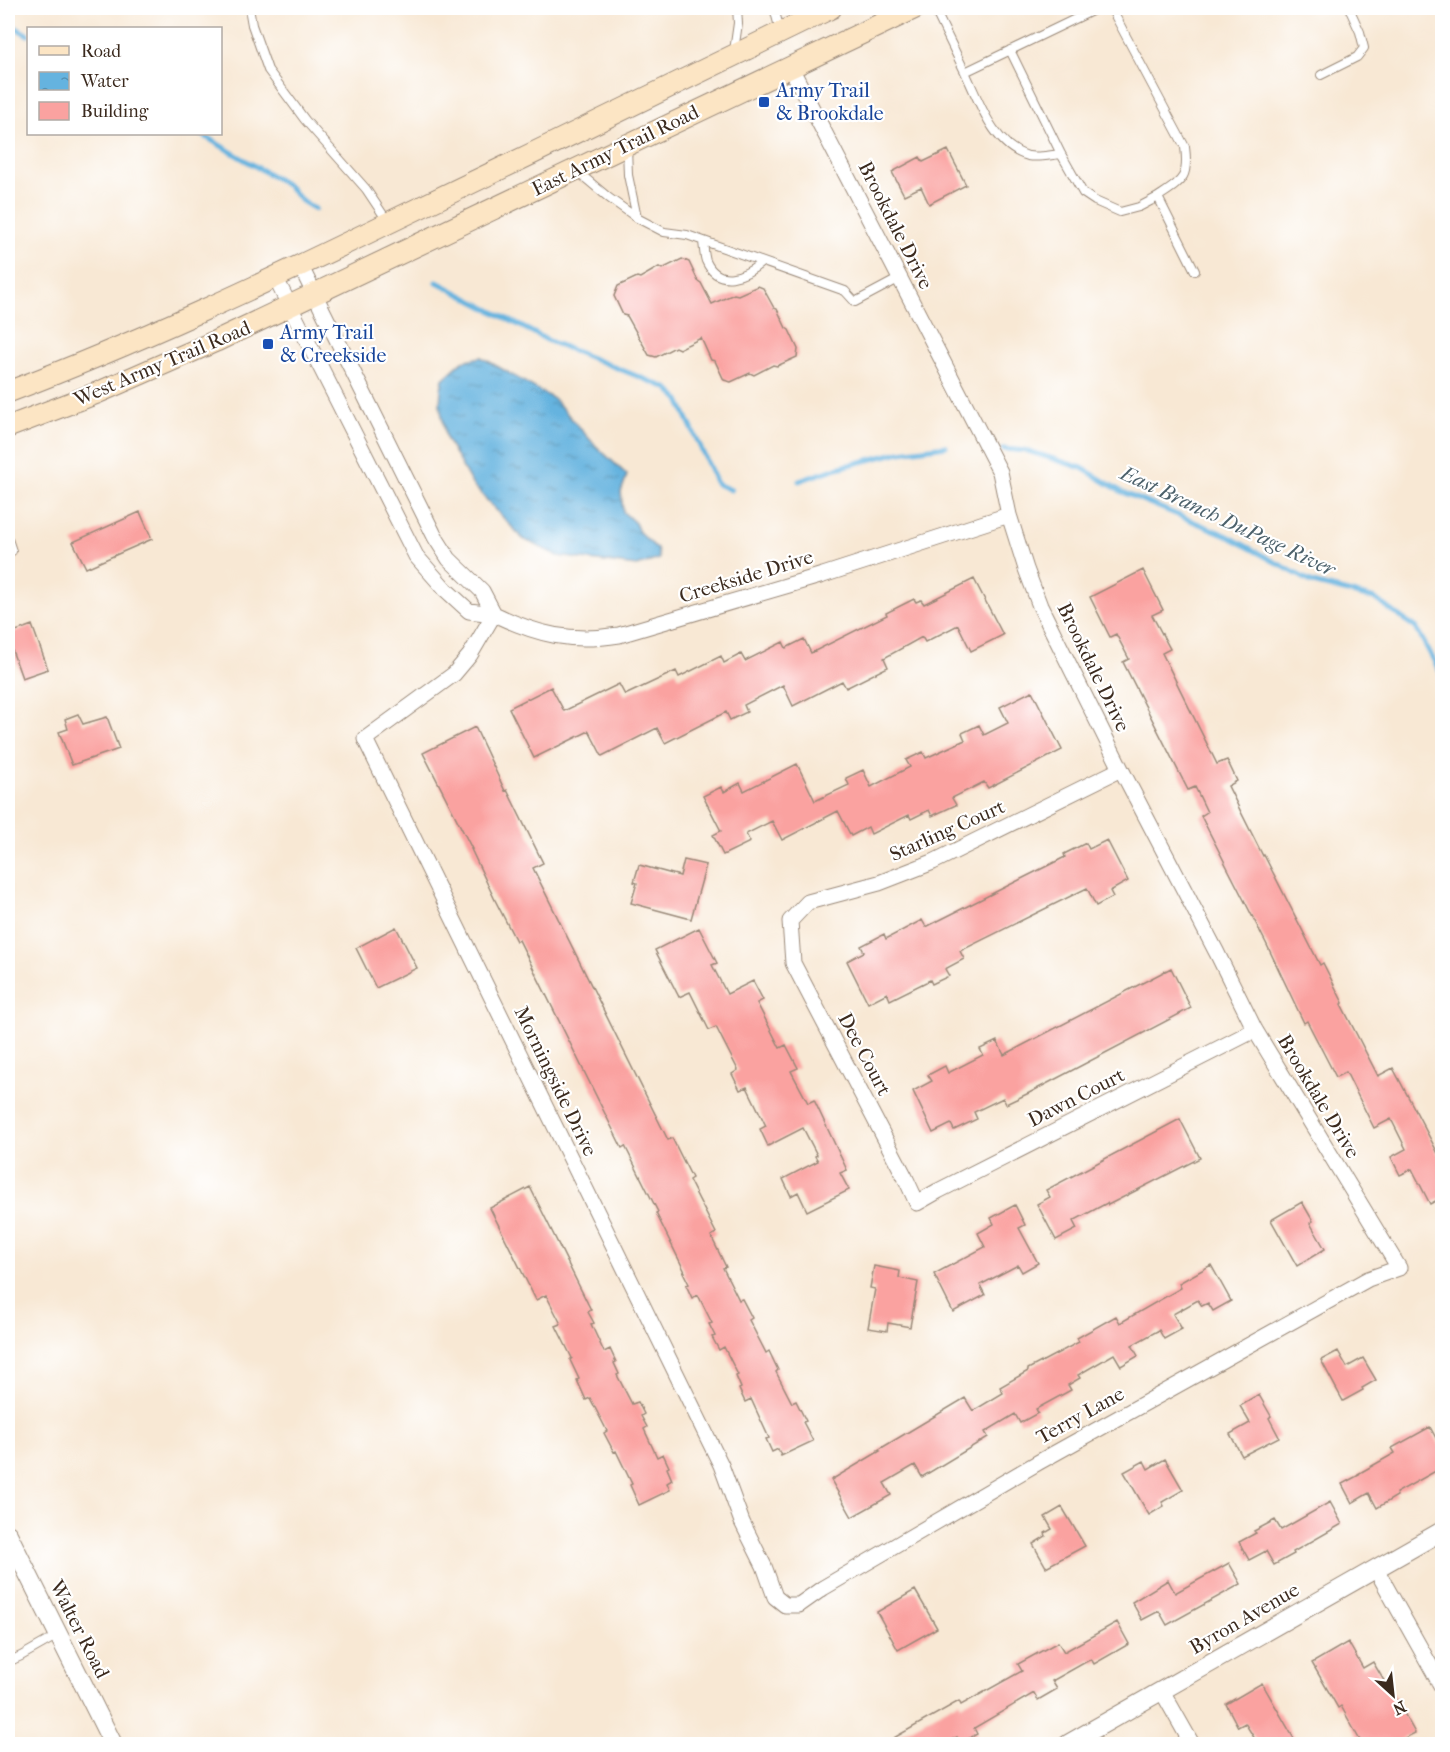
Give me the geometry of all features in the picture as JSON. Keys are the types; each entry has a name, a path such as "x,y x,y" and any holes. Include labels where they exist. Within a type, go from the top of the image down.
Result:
{"main road":[{"name":"East Army Trail Road","path":"276,277 831,8"},
{"name":"East Army Trail Road","path":"315,295 574,169 915,8"},
{"path":"768,77 778,51 781,32"},
{"name":"West Army Trail Road","path":"8,392 84,363 276,277"},
{"name":"West Army Trail Road","path":"8,427 97,393 315,295"}],"street":[{"name":"Brookdale Drive","path":"790,66 1000,472 1009,515 1040,606 1121,769 1255,1030 1400,1268"},
{"path":"300,265 435,537 449,559 482,591 494,614"},
{"name":"Creekside Drive","path":"276,277 416,556 469,612 494,614 519,626 558,637 595,639 620,634 811,579 1009,515"},
{"path":"376,477 400,466"},
{"name":"Morningside Drive","path":"494,614 470,655 454,674 365,739 721,1465 742,1522 764,1566 775,1597 785,1605"},
{"name":"Starling Court","path":"790,921 808,902 879,883 933,862 1121,769"},
{"name":"Dee Court","path":"790,921 793,963 917,1203"},
{"name":"Dawn Court","path":"917,1203 1255,1030"},
{"name":"Terry Lane","path":"785,1605 799,1605 824,1588 1039,1462 1368,1279 1400,1268"},
{"name":"Byron Avenue","path":"1068,1744 1443,1531"},
{"name":"Walter Road","path":"8,1534 113,1744"},
{"path":"1376,1569 1443,1687"},
{"path":"1162,1691 1192,1744"}],"lane":[{"path":"249,8 252,25 268,70 305,120 366,189 388,223"},
{"path":"733,56 738,23 737,8"},
{"path":"774,8 781,32"},
{"path":"934,8 995,133 1009,146 1029,156 1061,154"},
{"path":"965,72 1098,8"},
{"path":"1010,50 1061,154 1083,193 1120,212 1139,207 1181,182 1187,166 1185,147 1111,8"},
{"path":"1321,75 1357,57 1364,48 1360,32 1349,8"},
{"path":"627,144 628,173 637,218"},
{"path":"574,169 637,218 664,232 687,235 845,291 855,302 900,278"},
{"path":"1158,197 1195,271"},
{"path":"703,242 705,259 711,269 723,276 734,278 749,273 762,262"},
{"path":"8,538 12,551"},
{"path":"8,1662 58,1635"}],"water":[{"path":"481,357 554,399 594,444 627,475 621,492 623,512 657,549 659,559 637,566 558,556 523,539 472,484 446,438 440,405 441,389 443,379 463,361"}],"building":[{"path":"948,150 966,185 929,204 921,187 904,195 892,172 920,157 923,162"},
{"path":"682,259 689,262 712,304 758,286 763,288 789,330 798,349 797,357 731,382 724,380 701,338 679,349 675,347 656,357 649,355 627,316 623,315 614,296 618,286"},
{"path":"140,512 152,539 86,568 73,542"},
{"path":"1143,570 1163,610 1152,615 1170,649 1162,653 1217,764 1227,760 1237,781 1228,786 1263,856 1320,965 1323,963 1378,1076 1393,1068 1443,1163 1443,1197 1430,1204 1412,1169 1400,1175 1391,1157 1406,1149 1391,1119 1374,1128 1346,1072 1336,1077 1307,1021 1304,1023 1201,816 1207,812 1195,787 1188,790 1123,662 1129,659 1116,634 1110,637 1090,597"},
{"path":"974,579 1003,635 971,651 958,625 925,642 922,637 884,658 888,667 846,688 842,681 793,706 783,685 744,705 747,712 730,720 726,712 665,743 657,728 602,756 589,731 534,758 509,708 551,687 564,711 619,684 625,695 676,671 679,677 721,656 724,663 741,654 745,661 783,642 786,648 804,639 811,653 914,599 916,602 921,600 924,604"},
{"path":"32,625 48,669 22,678 8,634"},
{"path":"1032,691 1062,750 988,788 984,782 952,798 956,805 932,816 929,810 911,819 909,815 871,834 868,827 851,836 838,811 782,840 772,821 746,834 750,842 723,855 713,835 721,831 703,796 721,787 724,792 740,783 744,791 797,764 815,801 849,785 846,778 863,770 871,787 910,767 906,760 923,752 926,758 965,740 962,733 979,725 984,735 1008,723 1000,707"},
{"path":"78,714 83,724 107,717 119,749 72,765 59,732 68,729 65,719"},
{"path":"475,727 543,863 533,868 668,1140 672,1138 692,1178 689,1180 716,1233 711,1236 726,1267 723,1268 739,1300 742,1299 752,1318 749,1320 766,1353 769,1351 778,1370 776,1372 792,1403 796,1401 806,1421 803,1422 813,1441 781,1456 778,1449 772,1452 766,1439 769,1438 751,1399 745,1402 739,1389 741,1388 736,1376 738,1375 724,1347 719,1350 712,1337 715,1336 709,1324 712,1323 698,1295 692,1298 686,1285 689,1284 683,1272 685,1272 656,1213 658,1212 625,1146 622,1148 519,940 516,941 495,900 423,753"},
{"path":"1107,840 1128,881 1110,891 1113,897 1096,906 1087,888 960,951 964,959 945,969 949,976 932,984 930,980 890,1000 887,993 868,1003 847,961 864,952 861,946 884,934 886,939 922,920 926,927 1065,857 1064,854 1086,843 1089,849"},
{"path":"684,860 706,865 691,919 631,903 639,865 680,876"},
{"path":"396,927 417,968 376,988 356,948"},
{"path":"699,928 717,963 712,965 727,994 753,981 763,1000 757,1003 780,1048 786,1045 798,1068 791,1071 808,1103 814,1100 847,1170 840,1173 849,1190 807,1211 798,1192 791,1196 783,1179 818,1161 803,1128 768,1146 760,1129 766,1126 747,1087 740,1090 732,1074 738,1070 716,1027 709,1030 690,992 679,997 655,950"},
{"path":"1171,968 1191,1008 1029,1093 1006,1104 1003,1098 974,1112 977,1119 954,1130 951,1124 933,1133 913,1091 932,1081 928,1075 945,1066 948,1073 983,1055 980,1049 997,1041 1004,1055"},
{"path":"1180,1119 1200,1158 1073,1221 1077,1229 1056,1240 1037,1204 1050,1197 1046,1190"},
{"path":"530,1187 591,1310 588,1312 594,1323 591,1324 604,1352 610,1349 616,1362 614,1363 619,1374 617,1375 632,1404 638,1402 644,1414 641,1416 647,1427 644,1429 657,1457 663,1454 669,1467 667,1468 672,1480 667,1483 670,1490 639,1505 616,1451 614,1452 604,1433 607,1431 590,1398 586,1400 577,1380 579,1379 570,1360 572,1358 556,1326 561,1324 546,1295 536,1300 490,1208"},
{"path":"1302,1202 1313,1221 1310,1223 1325,1249 1297,1266 1271,1220"},
{"path":"1015,1205 1025,1225 1019,1228 1038,1263 1022,1272 1018,1265 980,1285 985,1295 953,1312 934,1274 985,1247 978,1233 994,1224 991,1218"},
{"path":"1211,1265 1231,1301 1213,1311 1208,1303 1202,1306 1198,1300 1173,1314 1182,1329 1164,1339 1159,1330 1132,1345 1138,1356 1121,1366 1114,1354 1078,1375 1080,1378 1068,1385 1071,1390 1036,1409 1038,1413 1020,1423 1015,1414 985,1432 988,1437 922,1477 915,1465 884,1483 891,1495 852,1517 831,1480 965,1398 973,1411 1003,1393 1000,1387 1079,1342 1077,1338 1116,1316 1120,1323 1181,1288 1179,1283"},
{"path":"874,1266 900,1271 899,1278 918,1282 910,1327 888,1323 887,1331 868,1328 875,1289 870,1288"},
{"path":"1338,1351 1347,1367 1363,1358 1376,1380 1343,1401 1321,1360"},
{"path":"1259,1395 1271,1416 1269,1418 1279,1437 1242,1456 1230,1434 1250,1423 1240,1406"},
{"path":"1430,1427 1443,1451 1443,1467 1396,1493 1397,1496 1377,1508 1369,1493 1352,1503 1342,1484 1395,1453 1392,1448"},
{"path":"1165,1459 1183,1490 1162,1502 1164,1506 1149,1515 1124,1472 1144,1461 1148,1469"},
{"path":"1330,1502 1342,1524 1274,1565 1266,1551 1249,1560 1239,1542 1256,1533 1254,1531 1275,1520 1281,1530"},
{"path":"1062,1507 1085,1546 1046,1567 1033,1544 1052,1529 1045,1517"},
{"path":"1229,1563 1241,1584 1167,1625 1159,1611 1142,1620 1132,1602 1168,1580 1175,1593"},
{"path":"915,1590 937,1628 898,1650 877,1612"},
{"path":"1117,1622 1129,1644 1094,1664 1091,1659 1052,1681 1057,1689 1038,1700 1034,1693 974,1728 977,1734 961,1743 957,1737 943,1744 883,1744 959,1701 961,1705 1022,1671 1018,1664 1058,1642 1064,1652"},
{"path":"1348,1642 1363,1668 1373,1662 1415,1733 1393,1744 1362,1744 1341,1706 1338,1708 1312,1663"},
{"path":"1262,1683 1297,1744 1258,1744 1245,1723 1238,1727 1226,1704"}],"waterway":[{"name":"East Branch DuPage River","path":"8,23 27,34"},
{"name":"East Branch DuPage River","path":"203,135 287,185 302,201 315,209"},
{"name":"East Branch DuPage River","path":"437,282 549,341 667,388 679,400 717,484 731,490"},
{"name":"East Branch DuPage River","path":"799,481 837,468 900,452 946,446"},
{"name":"East Branch DuPage River","path":"1003,449 1028,451 1082,468 1122,492 1226,535 1313,583 1375,599 1416,628 1442,675"}],"place":[{"name":"Army Trail & Brookdale","path":"764,102"},
{"name":"Army Trail & Creekside","path":"268,344"}]}
